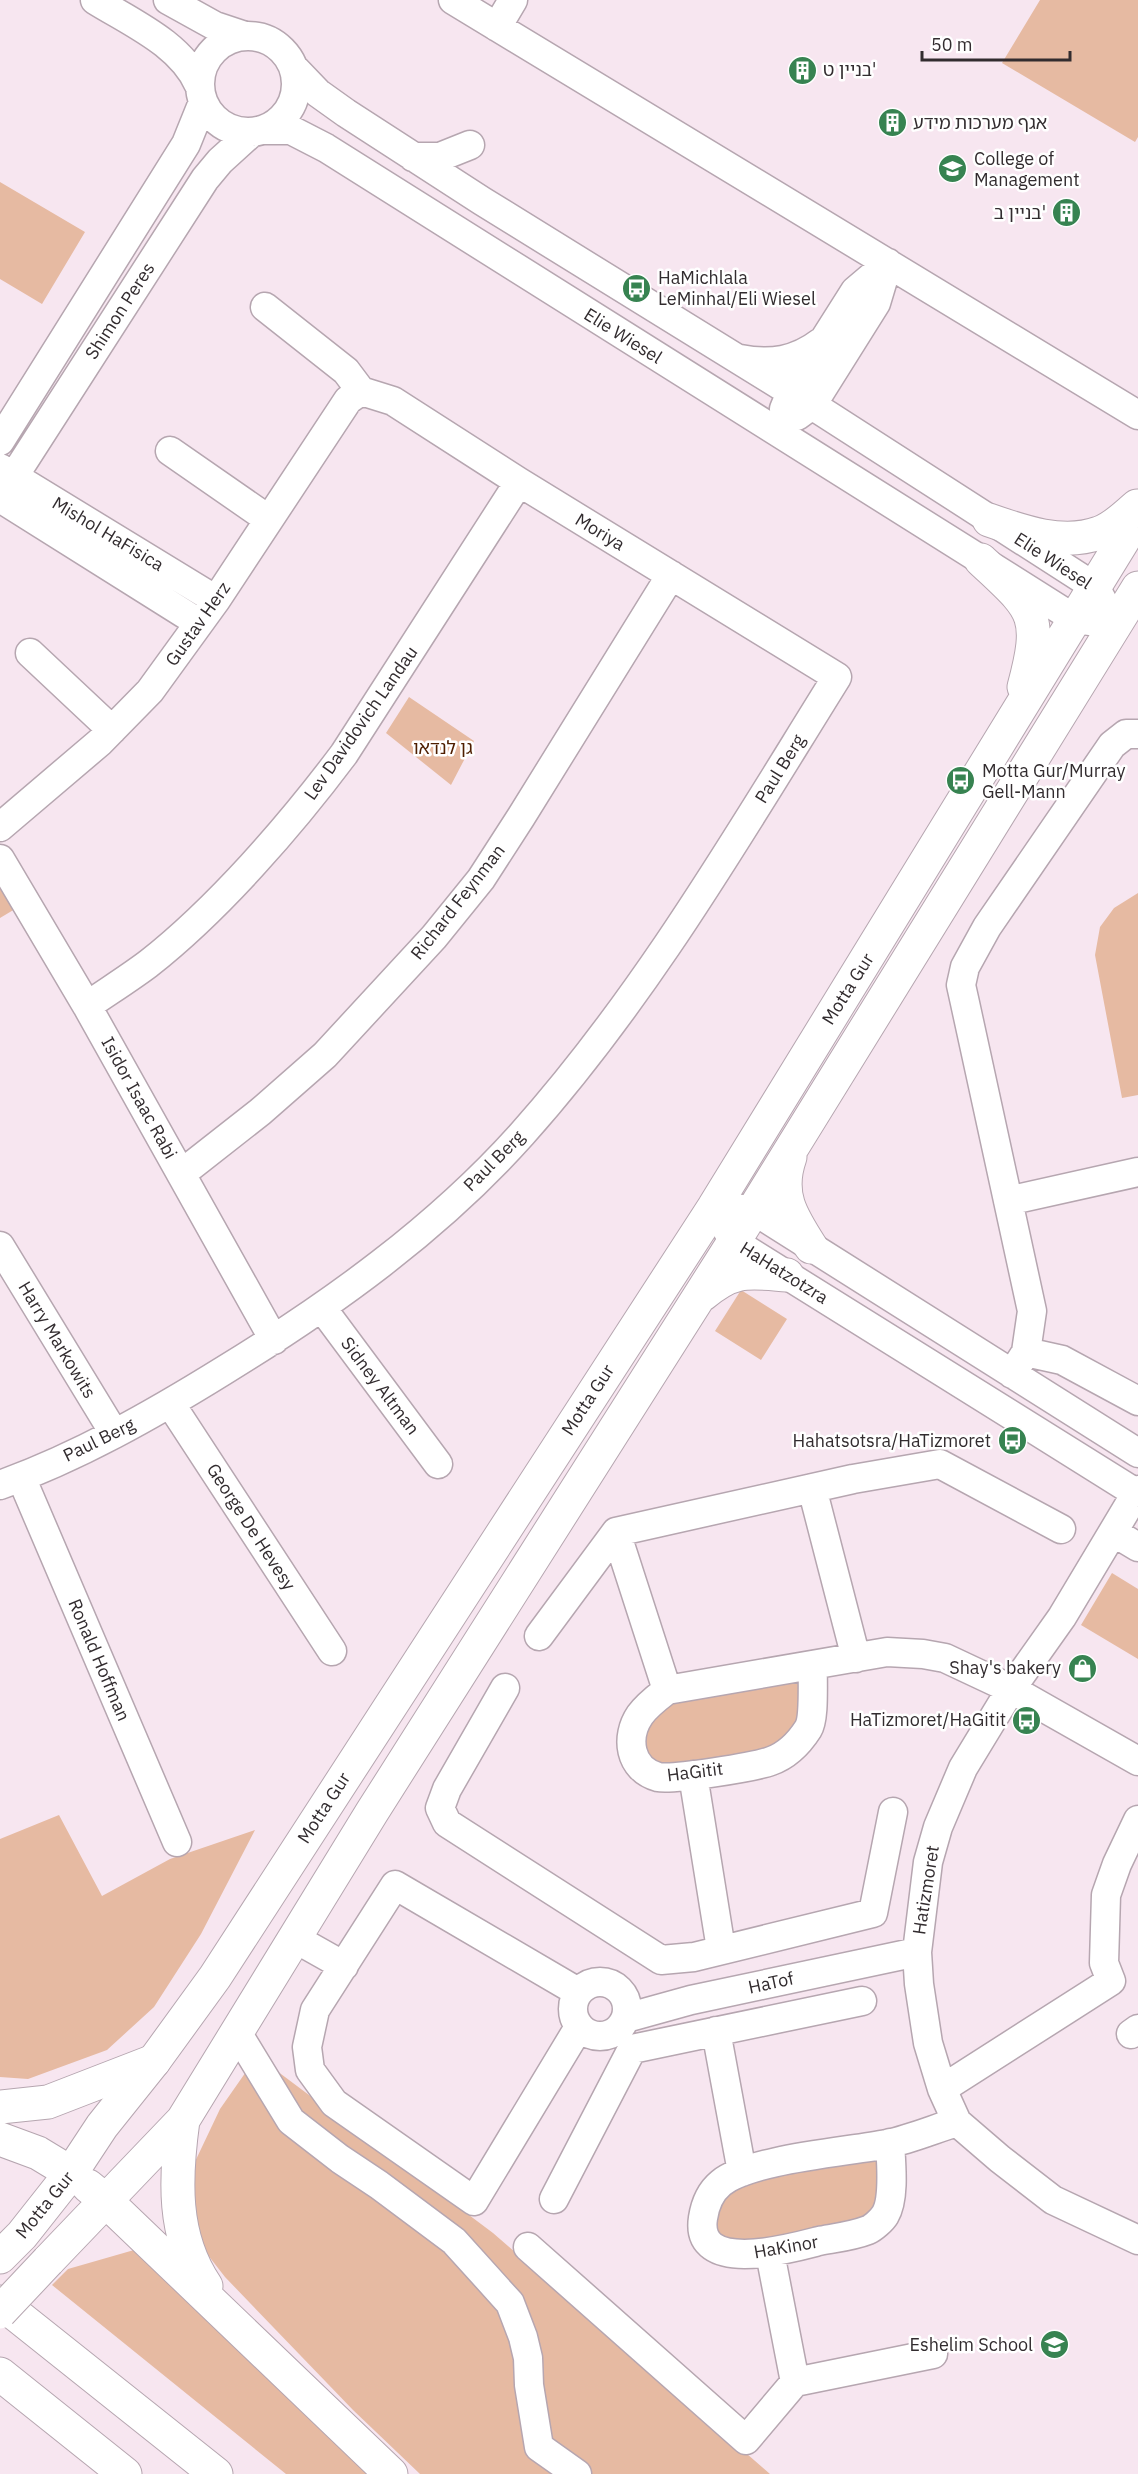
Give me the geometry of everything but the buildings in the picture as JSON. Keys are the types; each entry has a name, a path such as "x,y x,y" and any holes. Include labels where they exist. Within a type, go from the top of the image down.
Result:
{"main road":[{"path":"990,520 1031,534 1080,537 1100,533 1118,522 1138,504"},
{"name":"Motta Gur","path":"11,2246 71,2173 102,2126 154,2061 214,1977 714,1207 1138,516"},
{"path":"981,560 1019,596 1034,623 1032,654 1016,716"},
{"name":"Motta Gur","path":"0,2312 183,2120 238,2034 372,1812 734,1242 1138,588"},
{"path":"794,1144 784,1174 786,1198 791,1217 811,1246"},
{"path":"696,1299 719,1280 734,1274 754,1272 787,1275"},
{"path":"0,2107 48,2102 154,2061"},
{"path":"183,2120 177,2158 177,2197 184,2240 198,2274 229,2320"},
{"path":"0,2139 38,2153 71,2173 105,2200 391,2474"},
{"path":"0,2302 216,2474"},
{"path":"0,2374 125,2474"}],"street":[{"path":"95,0 158,39 179,56 193,71 208,112 220,124 237,131 256,131 280,121 288,112 296,89 294,68 286,54 272,42 215,26 168,0"},
{"path":"453,0 1138,415"},
{"path":"497,27 513,0"},
{"path":"201,94 201,74 207,58 228,40 245,36"},
{"name":"Elie Wiesel","path":"294,68 318,93 413,157 837,421 1095,587 1115,624"},
{"name":"Shimon Peres","path":"0,441 186,144 201,94"},
{"name":"Elie Wiesel","path":"256,131 291,130 326,148 1075,619 1115,624"},
{"name":"Shimon Peres","path":"5,481 205,179 220,161 256,131"},
{"path":"413,157 440,157 470,145 468,157 482,201"},
{"path":"801,399 825,338 855,291 888,263"},
{"path":"776,430 801,399 831,377 876,303 888,263"},
{"path":"265,307 346,371 362,391"},
{"path":"738,359 786,361 798,357 825,338"},
{"path":"831,377 830,412 837,421"},
{"name":"Moriya","path":"362,391 393,401 519,482 837,677"},
{"name":"Gustav Herz","path":"0,827 112,730 150,691 216,600 348,400 362,391"},
{"path":"170,451 268,519"},
{"name":"Mishol HaFisica","path":"5,481 216,600"},
{"name":"Mishol HaFisica","path":"5,481 199,623"},
{"name":"Lev Davidovich Landau","path":"87,1006 147,964 179,937 256,859 313,795 349,745 519,482"},
{"name":"Richard Feynman","path":"181,1174 260,1112 325,1055 441,929 481,879 671,575"},
{"path":"30,653 112,730"},
{"name":"Paul Berg","path":"11,1481 114,1433 171,1403 274,1340 322,1308 411,1239 477,1181 521,1135 614,1022 702,895 837,677"},
{"path":"1138,734 1125,734 1112,746 987,927 964,967 962,985 964,1003 1032,1311 1019,1363 1062,1360 1138,1401"},
{"name":"Isidor Isaac Rabi","path":"0,859 87,1006 274,1340"},
{"path":"1008,1202 1138,1172"},
{"name":"HaHatzotzra","path":"714,1207 753,1210 811,1246 1019,1363 1138,1454"},
{"name":"HaHatzotzra","path":"714,1207 734,1242 1137,1491"},
{"name":"Harry Markowits","path":"4,1260 114,1433"},
{"name":"Sidney Altman","path":"322,1308 438,1464"},
{"name":"George De Hevesy","path":"171,1403 332,1651"},
{"path":"539,1636 616,1532 813,1488 940,1464 1061,1529"},
{"name":"Ronald Hoffman","path":"11,1481 177,1842"},
{"path":"813,1488 856,1658"},
{"name":"Hatizmoret","path":"1137,1491 1062,1617 1011,1689 963,1768 938,1827 928,1862 917,1952 924,2023 942,2089 957,2122 1053,2200 1138,2240"},
{"path":"616,1532 667,1690 887,1652 923,1654 945,1658 1011,1689 1138,1761"},
{"path":"1113,1532 1138,1546"},
{"name":"HaGitit","path":"667,1690 641,1712 632,1727 631,1744 635,1762 645,1771 658,1777 675,1778 771,1761 794,1748 810,1726 813,1665"},
{"path":"505,1688 447,1789 440,1808 447,1823 661,1959 694,1957 873,1913 893,1812"},
{"path":"693,1775 721,1949"},
{"path":"942,2089 1111,1981 1104,1963 1106,1895 1117,1864 1138,1820"},
{"path":"578,1992 395,1885 315,2010 306,2047 310,2070 334,2103 474,2201 579,2027"},
{"path":"296,1939 344,1966"},
{"name":"HaTof","path":"626,2018 691,2000 917,1952"},
{"path":"594,1982 608,1983 616,1987 627,2003 626,2018 615,2032 606,2036 587,2033 579,2027 572,2010 578,1992 594,1982"},
{"path":"554,2199 632,2049 862,2001"},
{"path":"716,2031 742,2172"},
{"path":"238,2034 291,2121 454,2241 510,2303 528,2358 529,2385 539,2447 577,2474"},
{"name":"HaKinor","path":"890,2143 890,2195 885,2214 870,2229 770,2253 735,2255 718,2250 703,2234 702,2222 705,2207 714,2189 729,2177 753,2168 890,2143 957,2122"},
{"path":"528,2247 746,2440 795,2382 933,2354"},
{"path":"770,2253 795,2382"}],"green space":[{"path":"1040,0 1138,0 1138,137 1135,142 1002,63"},
{"path":"0,182 85,232 42,304 0,279"},
{"name":"גן לנדאו","path":"409,697 474,741 451,785 386,733"},
{"path":"0,883 15,909 0,918"},
{"path":"1138,893 1138,1095 1122,1098 1095,955 1100,927 1114,908"},
{"path":"741,1290 787,1319 761,1360 715,1331"},
{"path":"1112,1573 1138,1589 1138,1659 1081,1625"},
{"path":"804,1674 802,1725 770,1754 674,1771 648,1765 639,1730 670,1696"},
{"path":"59,1815 102,1896 170,1859 255,1830 201,1934 154,2007 107,2050 28,2079 0,2077 0,1839"},
{"path":"257,2056 493,2233 770,2474 420,2474 353,2410 225,2277 197,2241 192,2168 220,2109"},
{"path":"884,2150 886,2174 867,2224 721,2245 710,2209 732,2182"},
{"path":"141,2248 374,2474 286,2474 52,2285 68,2269"}],"place":[{"name":"בניין ט'","path":"802,70"},
{"name":"אגף מערכות מידע","path":"892,123"},
{"name":"College of Management","path":"953,169"},
{"name":"בניין ב'","path":"1067,213"},
{"name":"HaMichlala LeMinhal/Eli Wiesel","path":"637,288"},
{"name":"Motta Gur/Murray Gell-Mann","path":"961,781"},
{"name":"Hahatsotsra/HaTizmoret","path":"1012,1441"},
{"name":"Shay's bakery","path":"1082,1668"},
{"name":"HaTizmoret/HaGitit","path":"1027,1720"},
{"name":"Eshelim School","path":"1054,2345"}]}
